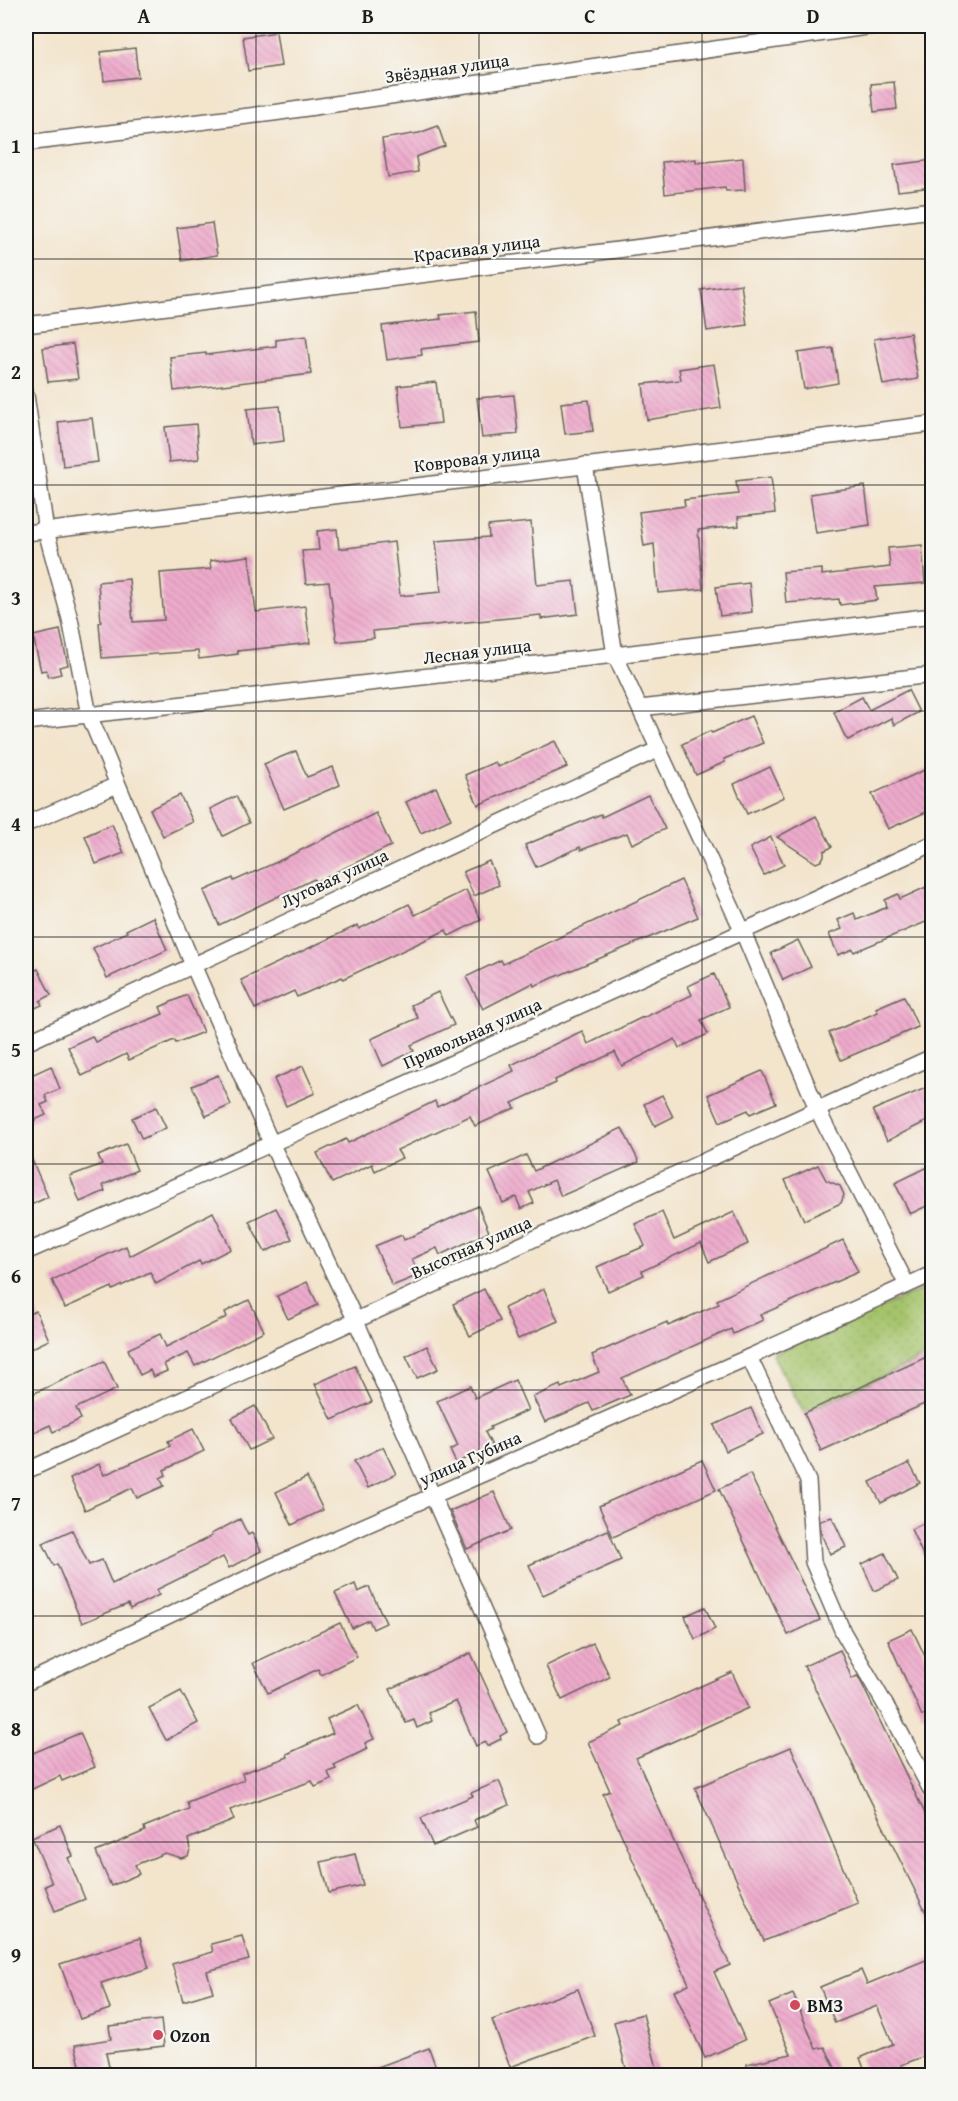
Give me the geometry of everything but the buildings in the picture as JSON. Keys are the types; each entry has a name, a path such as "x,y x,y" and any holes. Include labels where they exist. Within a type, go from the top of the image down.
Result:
{"street":[{"name":"Звёздная улица","path":"26,142 273,113 873,26"},
{"name":"Красивая улица","path":"26,325 933,210"},
{"path":"26,395 46,531 70,619 89,715 193,965 272,1145 356,1321 538,1737"},
{"name":"Ковровая улица","path":"26,533 933,424"},
{"path":"585,465 615,655 743,932 818,1111 907,1285"},
{"name":"Лесная улица","path":"26,722 615,655 933,616"},
{"path":"640,708 933,675"},
{"name":"Луговая улица","path":"26,1043 659,749"},
{"path":"26,824 117,785"},
{"name":"Привольная улица","path":"26,1252 272,1145 933,844"},
{"name":"Высотная улица","path":"26,1471 933,1057"},
{"name":"улица Губина","path":"26,1683 273,1566 933,1274"},
{"path":"749,1357 808,1481 813,1562 843,1632 933,1792"}],"green space":[{"path":"932,1285 932,1353 804,1413 772,1354"}],"place":[{"name":"ВМЗ","path":"795,2005"},
{"name":"Ozon","path":"158,2035"}]}
